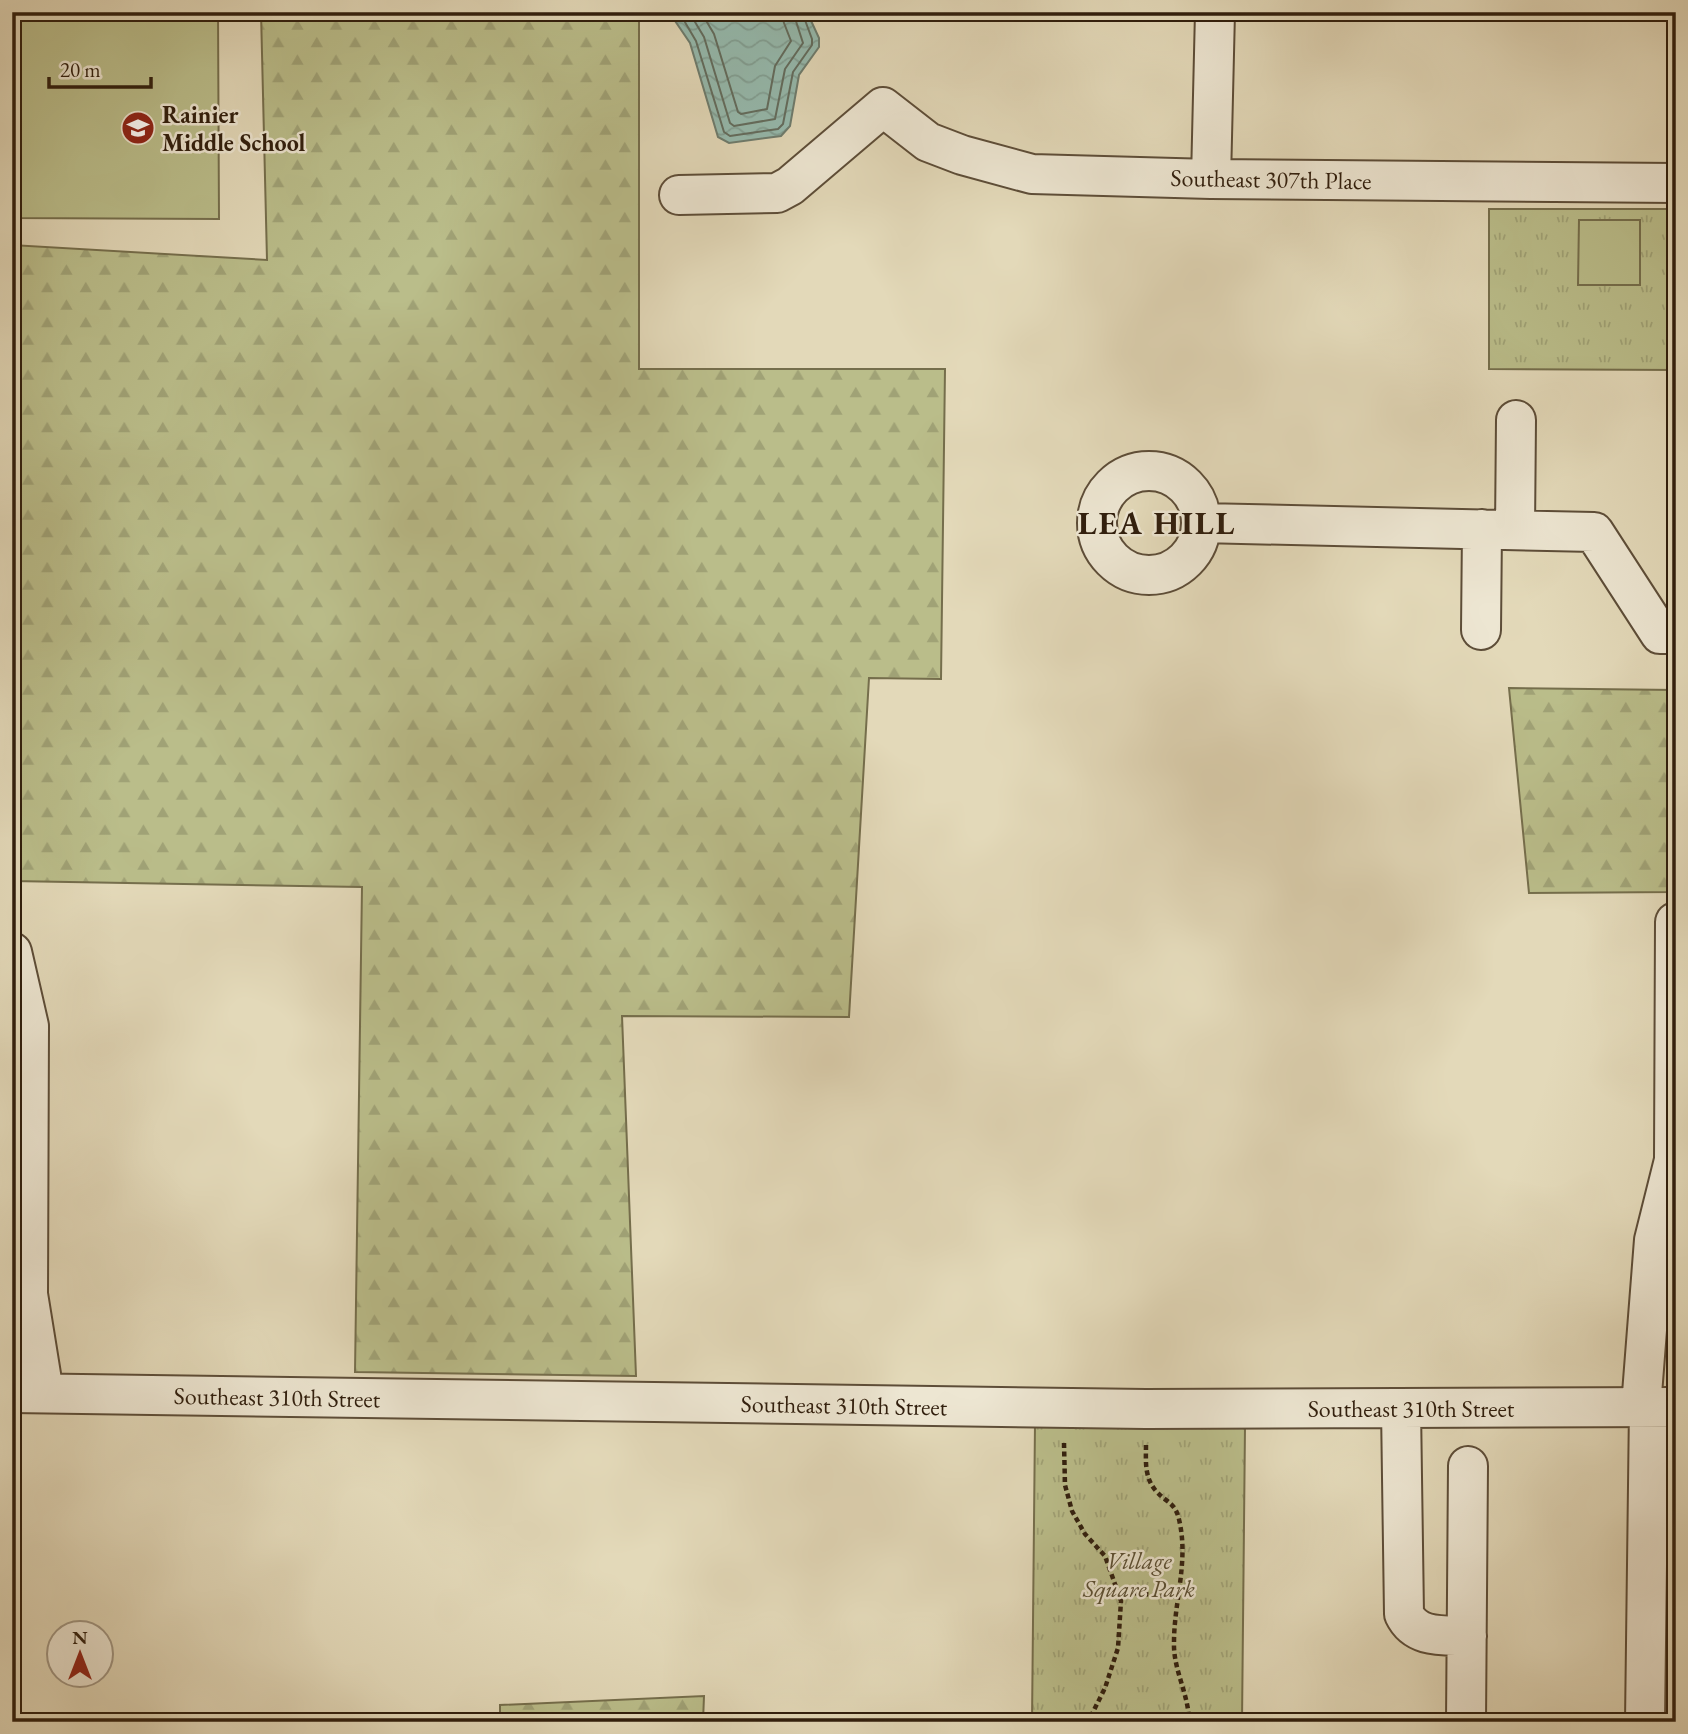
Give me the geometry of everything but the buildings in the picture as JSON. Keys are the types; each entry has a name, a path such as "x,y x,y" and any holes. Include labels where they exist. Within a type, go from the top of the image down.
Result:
{"street":[{"path":"1211,179 1215,12"},
{"name":"Southeast 307th Place","path":"679,195 777,193 790,186 883,107 929,142 962,155 1032,174 1211,179 1676,183"},
{"path":"1480,630 1516,420"},
{"path":"1201,523 1594,532 1668,634"},
{"path":"1655,1698 1654,1240 1674,1160 1675,922"},
{"path":"12,952 29,1026 28,1393"},
{"name":"Southeast 310th Street","path":"28,1393 1146,1409 1655,1407"},
{"path":"1401,1408 1404,1614 1407,1622 1419,1632 1467,1636"},
{"path":"1466,1722 1468,1466"}],"path":[{"path":"1063,1408 1066,1493 1072,1511 1085,1534 1105,1556 1121,1601 1118,1648 1105,1688 1088,1722"},
{"path":"1146,1409 1145,1469 1156,1491 1172,1503 1177,1511 1181,1529 1183,1575 1174,1642 1175,1664 1187,1700 1189,1722"},
{"path":"1118,1592 1180,1597"}],"green space":[{"name":"Rainier Middle School","path":"12,12 218,12 219,219 12,218"},
{"path":"261,12 639,12 639,369 945,369 941,679 869,678 849,1017 622,1016 636,1376 355,1372 362,887 12,881 12,245 267,260"},
{"path":"1489,209 1676,209 1676,370 1489,369"},
{"path":"1579,220 1640,220 1640,285 1578,285"},
{"path":"1509,688 1676,690 1676,892 1529,893"},
{"name":"Village Square Park","path":"1035,1423 1245,1426 1242,1722 1032,1722"},
{"path":"704,1696 703,1722 500,1722 500,1705"}],"water":[{"path":"669,12 807,12 819,38 819,47 799,75 790,126 781,136 729,143 718,137 690,43"}],"place":[{"name":"Rainier Middle School","path":"138,128"}],"district":[{"name":"LEA HILL","path":"1157,523"}]}
